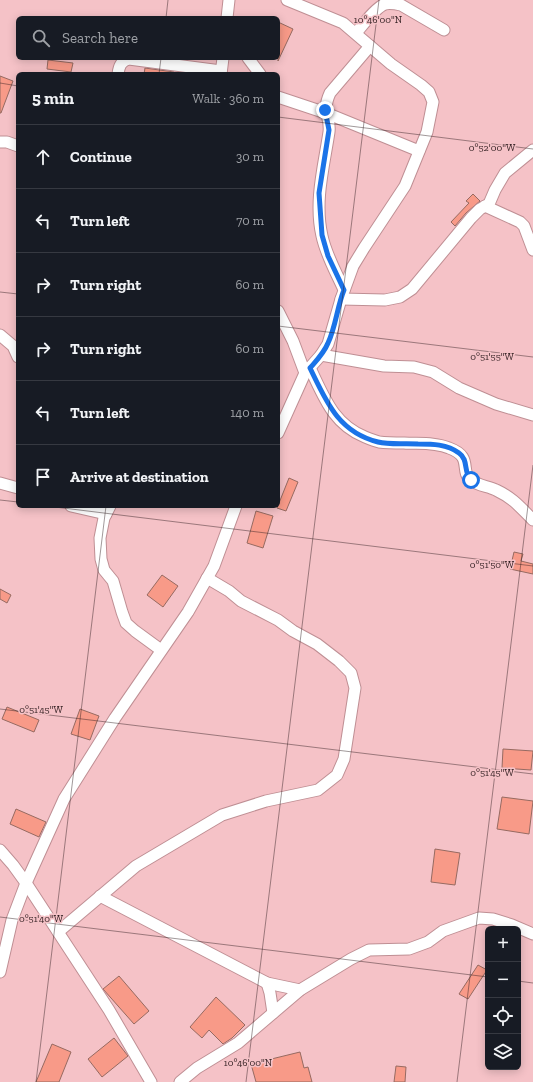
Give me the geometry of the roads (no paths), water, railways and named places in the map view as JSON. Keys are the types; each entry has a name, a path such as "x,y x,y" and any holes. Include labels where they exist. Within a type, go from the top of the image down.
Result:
{"street":[{"path":"227,16 230,0"},
{"path":"280,429 307,371 321,355 328,344 342,294 353,266 405,186 427,132 433,102 430,92 391,64 356,33 338,21 287,0"},
{"path":"356,33 384,4 401,5 444,30"},
{"path":"342,294 322,235 319,193 329,130 326,113 326,101 330,93 370,46"},
{"path":"119,72 121,63 124,60"},
{"path":"142,60 221,72 223,60"},
{"path":"250,60 258,72"},
{"path":"280,98 326,113 419,151"},
{"path":"0,142 7,142 16,145"},
{"path":"342,294 385,300 400,297 412,289 471,218 489,204 493,198 495,190 506,173 533,150"},
{"path":"485,206 520,222 524,226 533,250"},
{"path":"280,314 307,371 327,404 337,418 353,432 378,442 437,445 449,448 463,458 467,476 471,480 478,485 494,489 510,497 533,520"},
{"path":"0,335 13,346 16,353"},
{"path":"321,355 384,366 414,368 433,372 459,388 496,404 533,415"},
{"path":"0,482 16,487"},
{"path":"90,508 108,510 100,538 101,559 104,570 112,581 126,622 135,631 161,650"},
{"path":"0,972 12,920 26,882 64,799 115,718 184,618 214,566 235,508"},
{"path":"58,932 136,866 222,815 266,800 318,790 336,775 344,760 355,688 352,673 339,660 317,644 293,631 278,620 241,602 229,591 207,578"},
{"path":"0,850 26,882 109,1010 151,1082"},
{"path":"100,896 267,983 300,990"},
{"path":"180,1082 198,1068 238,1043 300,990 351,959 369,950 409,949 428,942 443,931 479,918 493,919 533,934"},
{"path":"267,983 273,1013"}]}
